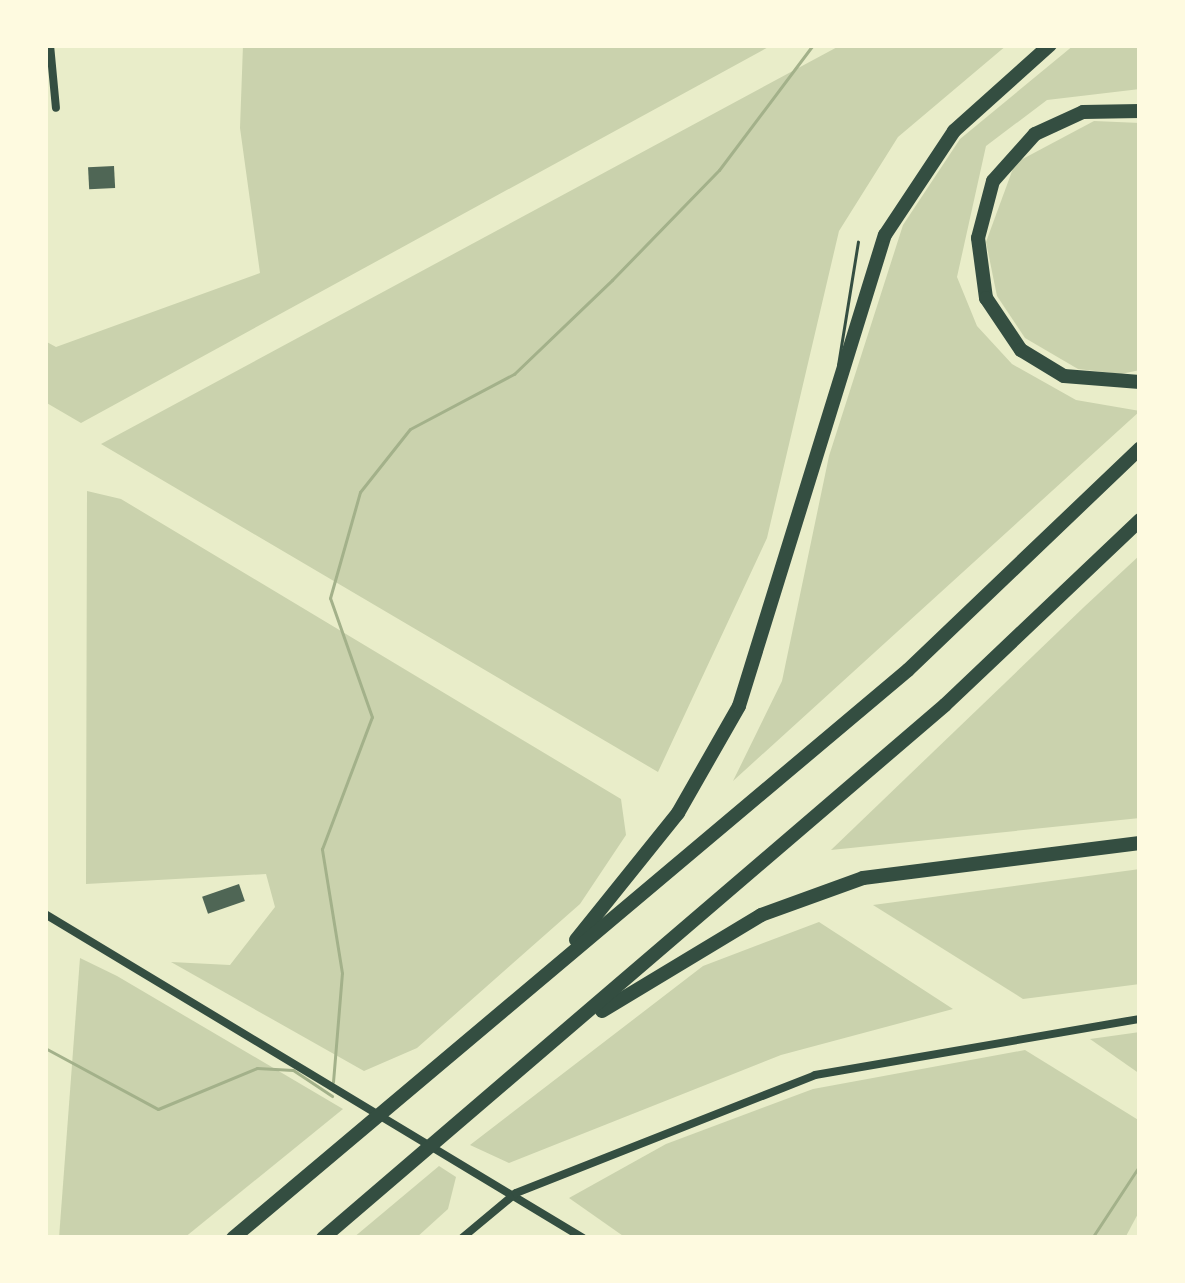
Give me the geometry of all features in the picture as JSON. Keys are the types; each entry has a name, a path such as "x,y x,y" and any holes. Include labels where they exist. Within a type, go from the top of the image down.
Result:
{"highway":[{"path":"556,962 678,813 739,706 783,588 837,371 904,202 967,117 1050,45"},
{"path":"1140,111 1083,112 1035,134 993,181 978,238 986,298 1022,350 1064,376 1140,382"},
{"path":"233,1238 908,670 1140,448"},
{"path":"323,1238 945,705 1140,520"},
{"path":"535,1059 713,940 813,894 924,864 1140,843"}],"street":[{"path":"50,45 56,108"},
{"path":"45,914 516,1193 583,1238"},
{"path":"462,1238 516,1193 815,1075 1140,1018"}],"lane":[{"path":"837,371 858,242"},
{"path":"45,1013 45,1035"}],"green space":[{"path":"243,45 772,45 81,423 45,402 45,341 56,347 260,273 240,128"},
{"path":"841,45 1007,45 898,137 839,231 767,538 658,772 101,444"},
{"path":"1074,45 1140,45 1140,89 1047,100 986,146 957,277 977,326 1012,364 1076,400 1140,411 733,781 782,681 829,456 903,225 960,139"},
{"path":"1094,121 1140,123 1140,370 1121,374 1078,369 1025,338 997,296 986,242 1015,163"},
{"path":"87,491 121,499 621,799 626,835 580,904 417,1048 364,1071 171,962 230,965 275,907 266,874 86,884"},
{"path":"1140,555 1140,818 831,850 1084,607"},
{"path":"1140,869 1140,984 1023,999 873,905"},
{"path":"819,922 953,1009 781,1055 509,1163 470,1145 703,966"},
{"path":"80,958 343,1109 184,1238 59,1238"},
{"path":"1140,1032 1140,1074 1090,1039"},
{"path":"1025,1050 1140,1121 1140,1210 1125,1238 626,1238 569,1198 666,1144 813,1089"},
{"path":"439,1166 456,1177 448,1209 416,1238 353,1238"}],"building":[{"path":"114,166 115,188 89,189 88,167"},
{"path":"239,884 245,901 208,914 202,897"}],"waterway":[{"path":"333,1082 342,973 322,849 372,717 330,598 360,492 410,429 514,374 612,280 719,170 813,45"},
{"path":"45,1048 158,1109 257,1068 293,1070 332,1096"},
{"path":"1092,1238 1140,1165"}]}
